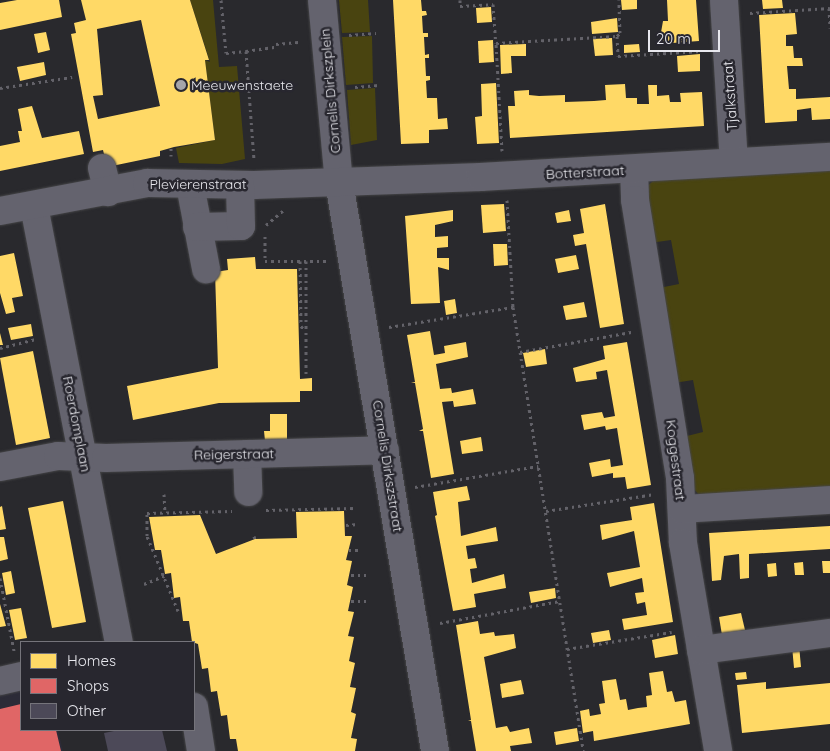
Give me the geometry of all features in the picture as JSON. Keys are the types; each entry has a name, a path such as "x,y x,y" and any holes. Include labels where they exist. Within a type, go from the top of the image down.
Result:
{"street":[{"name":"Cornelis Dirkszplein","path":"322,0 339,182"},
{"name":"Tjalkstraat","path":"734,7 734,162"},
{"name":"Botterstraat","path":"339,182 634,169 734,162 828,150"},
{"name":"Koggestraat","path":"634,169 635,200 680,478 682,536 718,751"},
{"name":"Plevierenstraat","path":"0,211 34,206 105,180 190,186 247,176 288,177 339,182"},
{"path":"197,227 241,226 247,176"},
{"name":"Cornelis Dirkszstraat","path":"339,182 435,751"},
{"path":"190,186 206,269"},
{"name":"Roerdomplaan","path":"34,206 81,388 83,457 119,641"},
{"name":"Reigerstraat","path":"0,467 58,456 385,450"},
{"path":"247,454 248,492"},
{"path":"682,509 830,500"},
{"path":"701,650 830,633"},
{"path":"0,681 20,676"},
{"path":"195,712 202,751"}],"path":[{"path":"222,0 226,53 309,41"},
{"path":"460,0 460,6 493,4 502,155"},
{"path":"618,0 620,33 617,36 618,56 704,51"},
{"path":"734,7 829,8 830,28"},
{"path":"496,43 617,36"},
{"path":"246,51 247,176"},
{"path":"0,88 72,77"},
{"path":"164,158 172,156 171,148"},
{"path":"507,204 513,307 583,751"},
{"path":"265,226 265,261 336,260"},
{"path":"300,261 306,376"},
{"path":"305,332 308,326 306,261"},
{"path":"405,324 513,307"},
{"path":"520,352 629,332"},
{"path":"0,348 42,337"},
{"path":"417,486 538,466"},
{"path":"164,494 165,512"},
{"path":"545,511 656,494"},
{"path":"277,510 355,508"},
{"path":"178,611 147,536 146,513 223,511"},
{"path":"346,525 358,524"},
{"path":"349,550 362,550"},
{"path":"350,576 366,575"},
{"path":"144,584 164,576"},
{"path":"0,578 13,647"},
{"path":"351,601 370,600"},
{"path":"440,623 560,601"},
{"path":"567,649 678,631"}],"shaded area":[{"path":"190,0 213,0 219,67 237,66 245,159 222,164 179,163 176,148 215,140 205,60 210,62"},
{"path":"339,0 368,0 370,32 342,33"},
{"path":"372,36 373,83 346,85 342,37"},
{"path":"375,88 377,140 351,145 347,90"},
{"path":"830,166 830,491 700,496 693,488 683,437 703,432 693,380 674,383 659,288 679,284 671,240 650,243 646,187 659,176"},
{"path":"20,686 20,731 58,731 63,751 0,751 0,691"}],"building: Homes":[{"path":"17,0 59,0 62,17 0,30 0,3"},
{"name":"Meeuwenstaete","path":"81,0 190,0 209,60 205,60 215,140 174,147 160,151 160,156 107,167 103,150 93,152 71,34 76,33 74,23 86,20","holes":["141,20 160,106 98,119 93,96 103,95 97,29"]},
{"path":"393,0 421,0 422,11 426,11 427,15 422,16 423,33 428,33 428,37 424,37 425,55 429,54 429,58 425,58 426,76 430,76 430,80 426,81 427,98 437,98 438,119 447,118 448,129 429,130 429,143 401,144"},
{"path":"621,0 637,0 637,9 622,10"},
{"path":"667,0 696,0 699,41 659,44 663,21 668,21"},
{"path":"762,0 782,0 783,8 763,9"},
{"path":"491,7 492,22 477,23 476,8"},
{"path":"795,13 797,34 786,35 786,46 793,46 794,58 802,58 803,66 787,66 789,89 796,89 796,99 830,97 830,119 812,120 811,108 797,110 797,121 765,123 759,15"},
{"path":"617,18 618,32 592,34 591,22"},
{"path":"46,32 50,50 38,53 34,34"},
{"path":"612,38 613,55 595,56 593,39"},
{"path":"493,40 494,62 479,63 478,41"},
{"path":"526,44 526,56 511,56 512,73 501,74 500,45"},
{"path":"639,44 640,52 624,53 624,45"},
{"path":"700,54 700,71 678,72 677,56"},
{"path":"44,62 46,75 20,81 17,67"},
{"path":"496,83 499,143 477,144 475,117 482,116 481,84"},
{"path":"625,84 626,98 637,98 637,104 649,104 648,85 657,85 657,96 669,95 670,102 681,102 680,93 702,92 704,126 510,138 508,106 515,106 514,91 529,90 529,95 539,96 565,95 565,102 594,101 606,100 605,85"},
{"path":"32,106 42,138 79,131 84,154 0,171 0,146 20,142 18,131 22,131 18,109"},
{"path":"504,204 506,231 483,233 481,205"},
{"path":"605,204 624,324 600,328 586,244 575,246 573,235 584,233 580,209"},
{"path":"453,210 453,221 435,225 435,237 448,236 448,247 437,248 437,258 449,258 449,270 438,267 440,303 411,304 405,216"},
{"path":"569,210 571,221 557,223 555,213"},
{"path":"493,244 507,244 508,265 494,266"},
{"path":"14,253 23,296 12,298 15,312 6,314 0,293 0,256"},
{"path":"576,255 579,269 558,273 555,259"},
{"path":"255,257 256,269 297,269 300,379 312,378 312,391 300,391 300,402 219,403 133,420 127,386 218,368 215,272 228,270 227,259"},
{"path":"455,299 457,313 446,315 444,301"},
{"path":"584,302 587,317 566,320 563,306"},
{"path":"31,324 33,336 11,340 8,328"},
{"path":"430,331 434,355 445,353 444,346 466,342 468,357 436,364 440,389 451,388 452,393 473,389 476,404 454,407 453,401 442,402 454,474 431,478 423,431 419,431 423,429 415,383 411,383 415,382 407,335"},
{"path":"0,333 3,345 0,345"},
{"path":"627,342 651,485 627,489 625,477 613,478 613,473 592,477 589,463 610,459 611,467 623,465 617,428 606,430 605,426 584,430 581,415 602,412 604,418 615,416 607,370 596,372 597,379 576,382 573,368 605,359 603,346"},
{"path":"545,349 547,364 526,367 523,353"},
{"path":"33,351 50,438 16,445 0,358"},
{"path":"270,414 287,414 287,441 265,441 264,431 270,431"},
{"path":"481,437 483,451 462,454 460,441"},
{"path":"467,486 470,500 458,502 461,536 496,527 498,541 466,546 468,559 475,558 477,568 470,569 472,583 504,574 506,588 474,594 476,607 453,611 435,516 437,515 433,492"},
{"path":"63,501 86,622 52,628 28,508"},
{"path":"654,503 673,622 624,630 622,619 647,615 645,602 637,604 635,593 644,592 642,578 610,587 607,573 640,567 634,531 602,540 600,525 632,520 630,507"},
{"path":"2,506 6,529 0,530 0,507"},
{"path":"344,511 345,536 352,536 346,560 352,561 347,585 353,587 348,611 354,612 348,636 354,637 349,661 355,663 350,687 356,688 351,712 356,714 351,738 357,739 355,751 238,751 236,739 230,739 227,715 221,716 217,691 211,692 208,668 202,669 198,644 192,641 189,621 183,621 180,597 174,598 171,573 165,574 161,550 155,550 149,517 200,515 216,554 255,539 297,538 296,512"},
{"path":"830,526 830,549 749,554 749,578 740,579 739,554 724,556 721,580 712,581 709,533"},
{"path":"0,537 4,537 8,559 0,561"},
{"path":"822,561 830,561 830,573 823,573"},
{"path":"803,562 804,575 795,575 794,563"},
{"path":"776,563 777,576 768,577 767,564"},
{"path":"11,571 15,593 6,595 2,573"},
{"path":"555,588 556,598 531,603 529,592"},
{"path":"0,604 6,626 0,627"},
{"path":"21,608 27,638 15,640 9,610"},
{"path":"741,613 745,630 722,635 719,617"},
{"path":"478,621 480,634 494,632 495,636 514,634 516,648 484,657 496,728 507,726 510,732 529,728 532,743 510,746 511,751 476,751 471,721 468,721 471,720 456,625"},
{"path":"609,630 611,640 593,643 591,633"},
{"path":"675,635 678,654 655,658 652,640"},
{"path":"799,645 801,667 794,668 792,646"},
{"path":"663,671 667,692 672,691 675,702 686,700 690,724 594,741 593,731 583,733 580,711 589,709 590,716 601,714 599,704 605,703 602,681 616,679 620,700 626,699 628,710 647,707 646,696 652,695 649,673"},
{"path":"746,672 747,679 736,680 735,673"},
{"path":"521,680 524,694 502,698 500,684"},
{"path":"766,682 766,689 830,683 830,724 742,733 737,685"},
{"path":"577,728 579,741 556,745 554,732"}],"building: Shops":[{"path":"20,704 20,731 56,731 61,751 0,751 0,709"}],"building: Other":[{"path":"114,731 162,731 167,751 108,751 104,733"}],"place":[{"name":"Meeuwenstaete","path":"181,85"}]}
